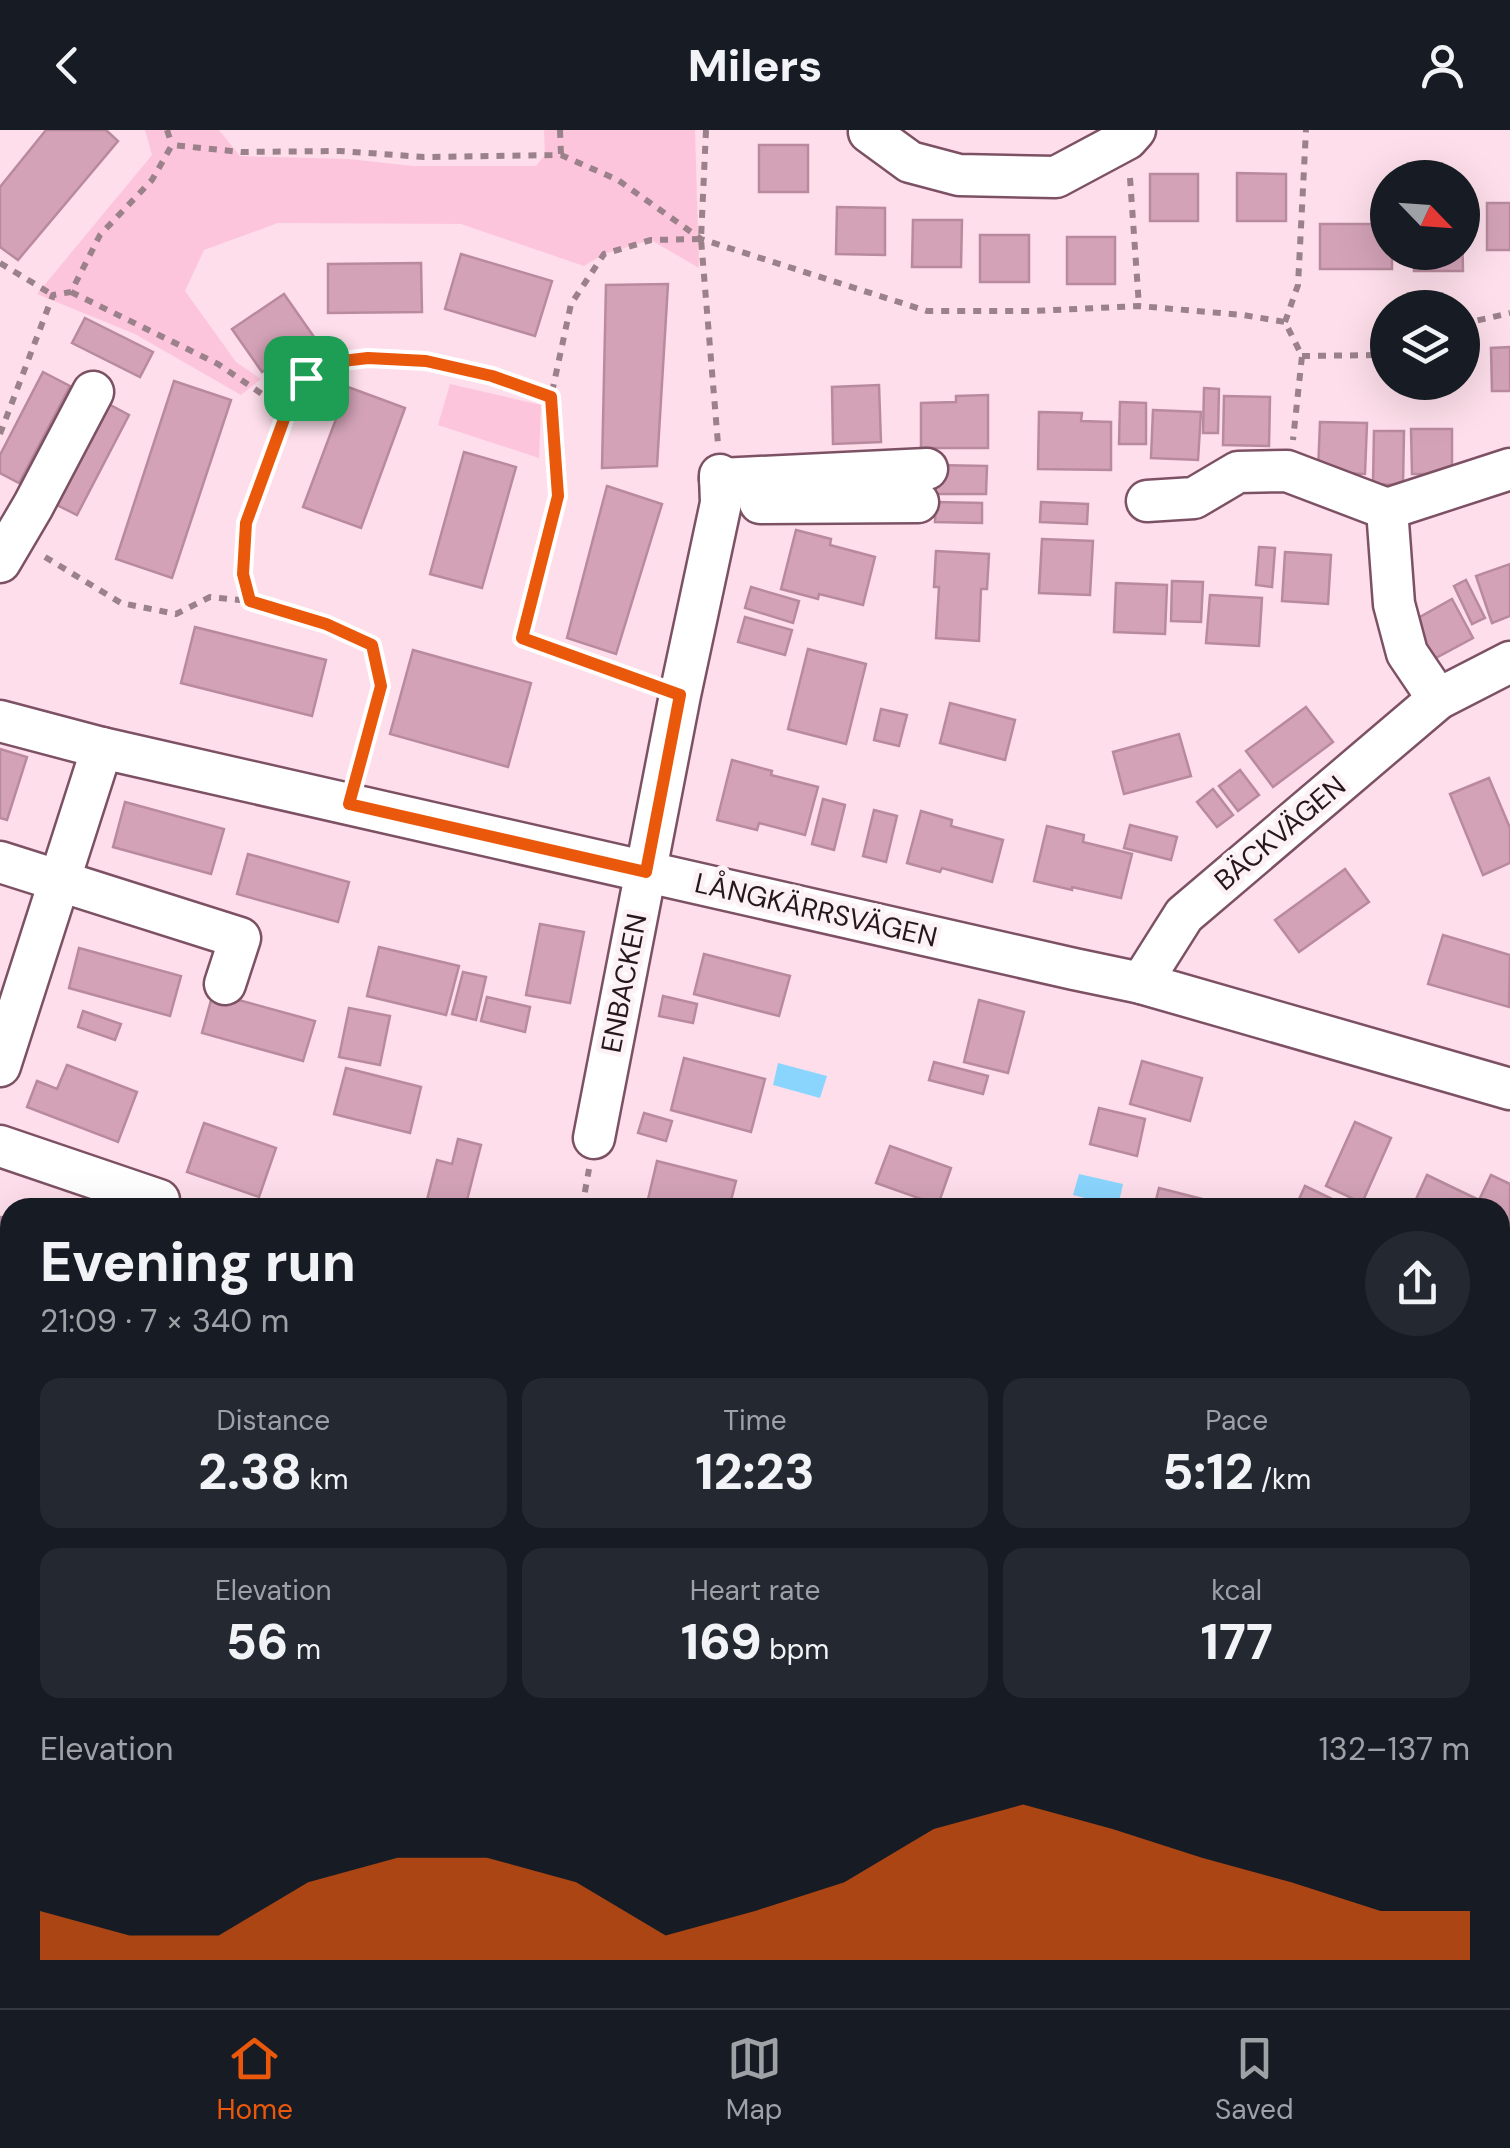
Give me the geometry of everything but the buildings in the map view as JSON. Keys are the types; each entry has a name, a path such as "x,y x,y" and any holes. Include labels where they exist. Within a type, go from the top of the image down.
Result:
{"street":[{"path":"869,132 910,162 959,174 1056,178 1131,134"},
{"path":"7,551 93,392"},
{"path":"1148,501 1194,498 1238,472 1287,470 1387,509 1510,468"},
{"path":"720,486 922,486"},
{"name":"ENBACKEN","path":"594,1138 720,486"},
{"path":"1387,509 1394,604 1407,653 1438,699"},
{"name":"BÄCKVÄGEN","path":"1141,983 1184,915 1438,699 1510,662"},
{"name":"LÅNGKÄRRSVÄGEN","path":"0,720 102,748 1141,983 1510,1088"},
{"path":"0,1066 102,748"},
{"path":"0,862 240,938 225,984"},
{"path":"0,1146 153,1198"}],"path":[{"path":"71,292 100,235 152,180 172,145 167,130"},
{"path":"560,130 562,156"},
{"path":"706,130 702,239 720,486"},
{"path":"1287,470 1296,428 1302,356 1285,322 1298,285 1306,130"},
{"path":"1131,134 1138,306"},
{"path":"172,145 241,152 562,156 618,180 702,239 928,311 1138,306 1285,322"},
{"path":"680,695 522,638 558,496 551,397 572,304 604,254 652,240 702,239"},
{"path":"0,262 53,295 71,292 218,364 287,411"},
{"path":"0,434 53,295"},
{"path":"1480,320 1510,313"},
{"path":"1302,356 1370,355"},
{"path":"250,601 243,574 246,523 287,411 306,378 334,362 368,358 426,361 492,376 551,397"},
{"path":"7,551 121,602 176,614 210,597 250,601 326,624 372,645 381,686 349,804"}],"shaded area":[{"path":"145,130 219,130 240,156 349,159 413,166 536,166 545,155 544,130 695,130 699,268 651,240 604,254 584,266 461,224 278,223 204,250 185,291 236,362 261,379 241,395 135,334 37,294 152,155"},
{"path":"450,384 541,405 539,458 438,425"}],"water":[{"path":"778,1063 827,1076 820,1098 773,1085"},
{"path":"1079,1174 1123,1184 1120,1198 1073,1195"}],"route":[{"path":"368,358 426,361 492,376 551,397 558,496 522,638 680,695 646,872 349,804 381,686 372,645 326,624 250,601 243,574 246,523 287,411 306,378 334,362 368,358"}]}
